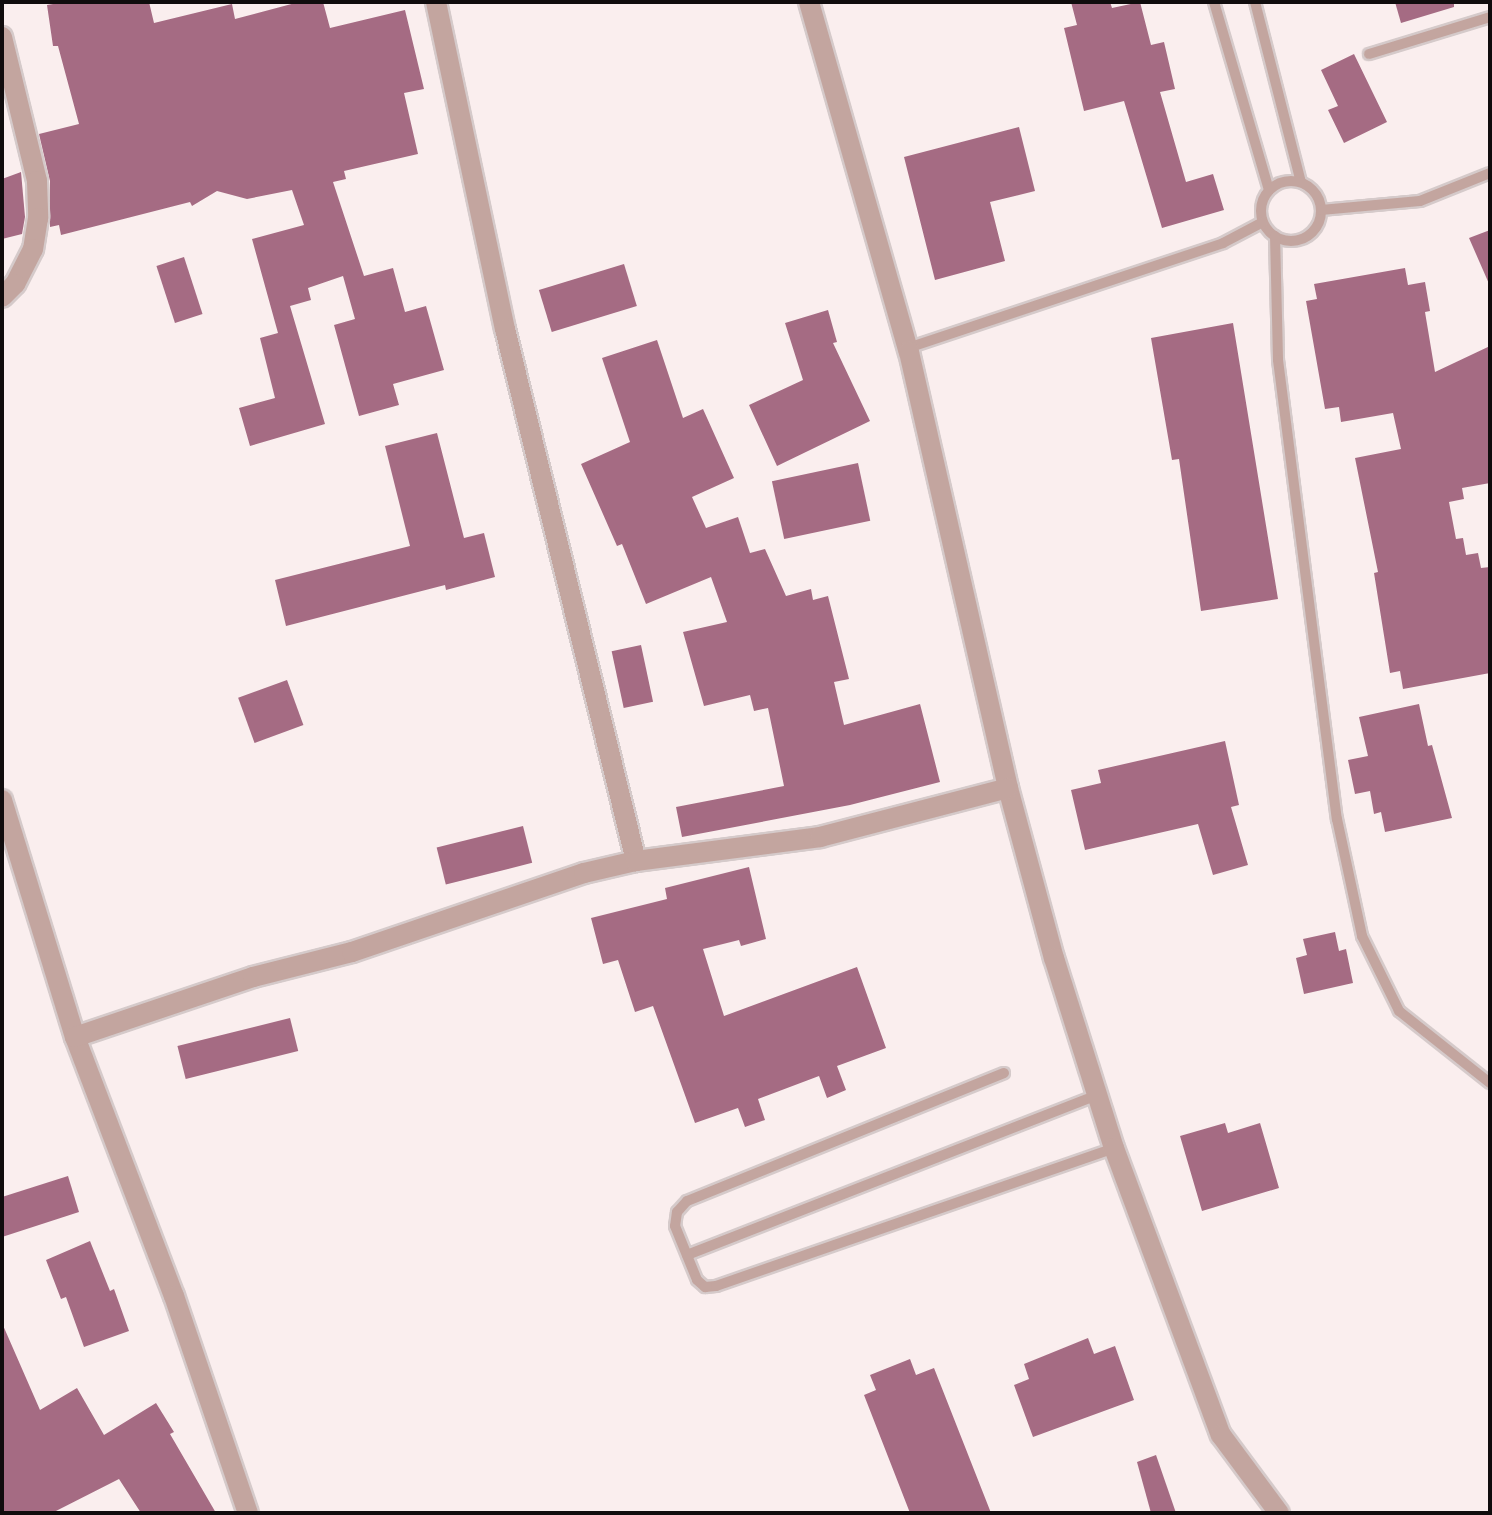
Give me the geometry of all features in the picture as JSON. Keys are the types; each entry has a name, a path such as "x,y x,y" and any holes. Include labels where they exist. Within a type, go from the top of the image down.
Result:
{"street":[{"path":"436,2 505,329 636,861"},
{"path":"809,2 908,348 1008,788 1054,958 1114,1148 1221,1435 1275,1512"},
{"path":"2,37 37,181 38,218 33,249 15,284 2,297"},
{"path":"75,1037 253,977 352,952 584,873 636,861 820,837 1008,788"},
{"path":"2,800 75,1037 174,1296 248,1513"}],"lane":[{"path":"1214,2 1269,190"},
{"path":"1255,2 1301,182"},
{"path":"1369,54 1490,17"},
{"path":"1321,210 1420,201 1490,173"},
{"path":"1301,182 1312,189 1321,210 1318,222 1300,239 1275,236 1263,222 1260,211 1269,190 1279,183 1301,182"},
{"path":"908,348 1223,243 1263,222"},
{"path":"1275,236 1273,282 1278,360 1337,819 1362,936 1399,1011 1490,1083"},
{"path":"1004,1073 687,1201 677,1212 675,1226 697,1280 705,1287 716,1286 1114,1148"},
{"path":"687,1255 1097,1095"}],"building":[{"path":"65,2 149,2 154,23 232,4 235,19 299,2 323,2 330,28 405,10 424,89 404,93 418,154 344,171 346,179 333,182 364,276 393,268 405,312 426,306 444,370 393,384 399,405 359,416 334,325 355,319 343,276 308,288 311,300 290,306 325,424 250,446 239,408 275,398 260,338 278,333 252,239 304,225 292,190 247,199 217,191 192,206 190,202 61,235 59,225 50,227 50,181 39,134 79,124 58,46 53,46 47,5"},
{"path":"1071,2 1110,2 1112,8 1140,2 1151,45 1164,42 1175,89 1160,92 1186,182 1213,174 1224,210 1162,228 1124,101 1084,111 1064,28 1077,25"},
{"path":"1395,2 1454,2 1454,7 1401,23"},
{"path":"1354,54 1387,122 1344,143 1328,110 1338,106 1321,70"},
{"path":"1019,127 1035,191 990,202 1005,261 935,280 904,157"},
{"path":"21,172 25,217 22,234 2,239 2,179"},
{"path":"1490,230 1490,286 1469,238"},
{"path":"184,257 203,314 175,323 156,266"},
{"path":"624,264 637,306 552,332 539,290"},
{"path":"1405,268 1408,285 1425,282 1430,311 1425,312 1435,372 1490,346 1490,483 1462,488 1464,499 1449,502 1456,539 1463,538 1466,555 1478,553 1481,568 1490,567 1490,673 1403,689 1400,671 1390,673 1374,573 1378,572 1355,458 1401,449 1393,413 1341,422 1339,407 1325,409 1306,301 1317,299 1314,284"},
{"path":"828,310 837,342 833,343 870,421 777,466 749,405 803,380 785,323"},
{"path":"1233,323 1278,599 1201,611 1179,459 1172,460 1151,338"},
{"path":"657,340 683,418 703,409 734,478 692,497 706,528 738,517 750,553 765,549 786,596 811,589 813,600 828,596 849,679 834,682 844,725 920,704 940,782 850,805 682,837 676,807 784,786 768,708 754,711 750,695 704,706 683,632 727,622 711,577 646,604 622,544 617,546 581,464 630,442 602,358"},
{"path":"437,433 464,538 484,533 495,577 446,590 445,585 286,626 275,580 410,546 385,446"},
{"path":"858,463 870,521 784,539 772,481"},
{"path":"641,645 653,702 624,708 612,651"},
{"path":"287,680 303,725 255,743 238,698"},
{"path":"1419,704 1428,746 1432,745 1452,818 1385,832 1381,812 1374,814 1370,791 1355,794 1348,760 1368,756 1359,717"},
{"path":"1225,741 1239,805 1231,807 1248,865 1213,875 1198,824 1085,850 1071,790 1101,783 1098,770"},
{"path":"523,826 532,863 446,884 437,848"},
{"path":"749,867 766,939 741,946 739,940 703,949 724,1016 857,967 886,1048 837,1066 846,1090 827,1098 819,1076 758,1099 765,1120 745,1127 738,1108 695,1123 653,1006 635,1012 618,960 603,964 591,918 667,899 665,888"},
{"path":"1335,932 1339,951 1346,949 1353,983 1304,994 1296,958 1307,955 1303,939"},
{"path":"290,1018 298,1051 186,1079 177,1046"},
{"path":"1225,1123 1228,1133 1260,1123 1279,1188 1202,1211 1180,1136"},
{"path":"68,1176 79,1212 2,1237 2,1197"},
{"path":"90,1241 110,1291 114,1289 129,1331 84,1347 66,1297 61,1299 46,1260"},
{"path":"2,1323 40,1410 77,1388 104,1435 156,1403 174,1432 170,1434 216,1513 141,1513 119,1479 52,1513 2,1513"},
{"path":"1088,1338 1094,1354 1115,1346 1134,1400 1033,1437 1014,1385 1029,1379 1024,1364"},
{"path":"910,1359 916,1375 934,1368 991,1513 910,1513 864,1395 876,1390 870,1375"},
{"path":"1156,1455 1176,1513 1151,1513 1137,1462"}]}
